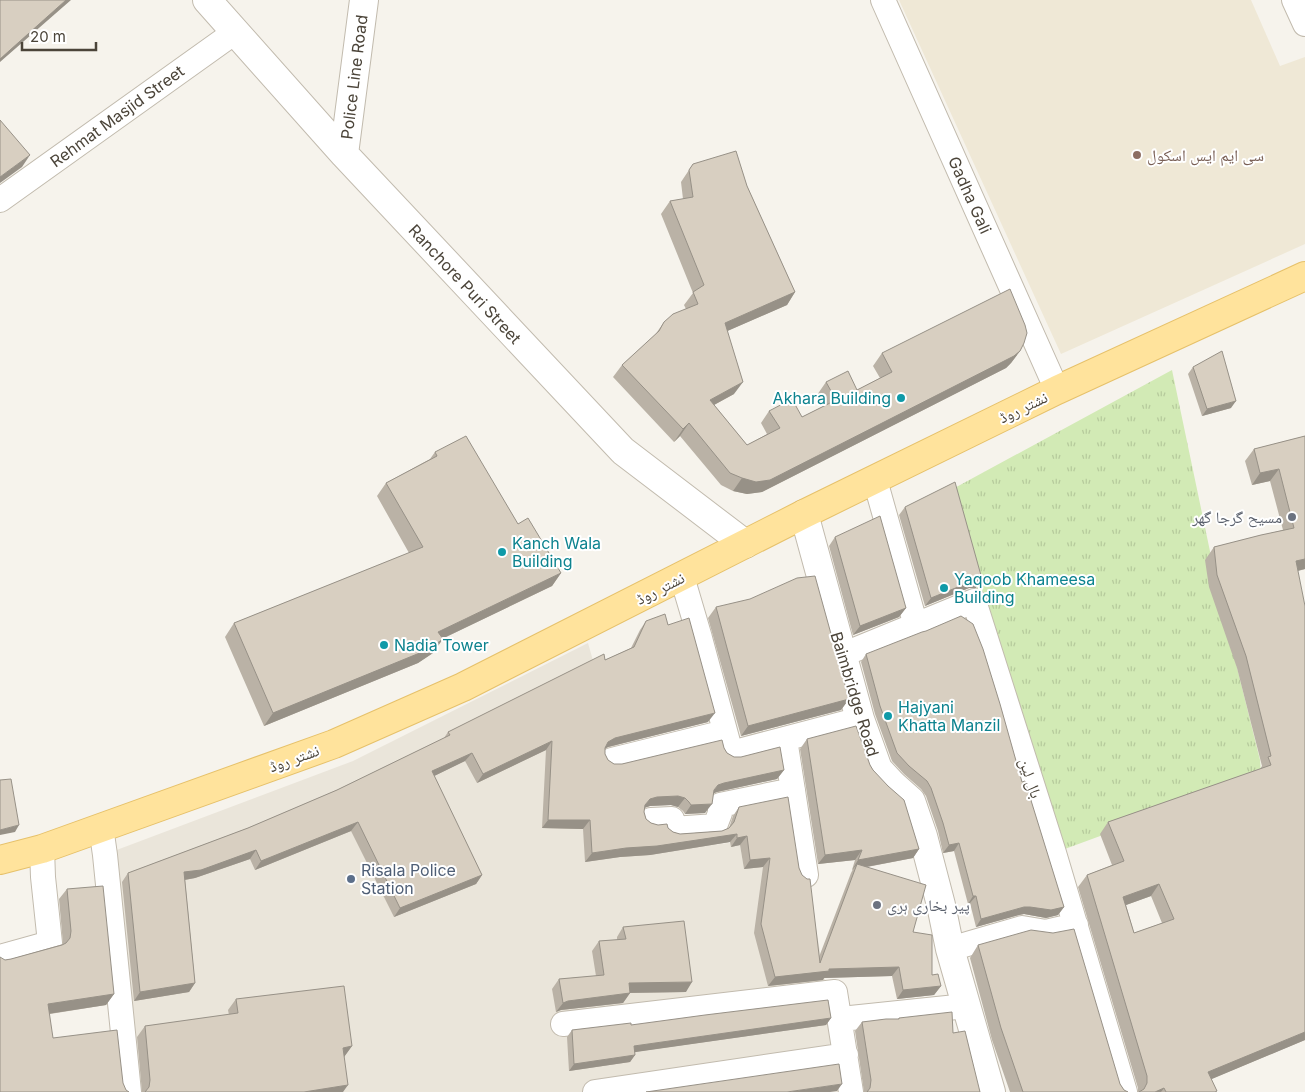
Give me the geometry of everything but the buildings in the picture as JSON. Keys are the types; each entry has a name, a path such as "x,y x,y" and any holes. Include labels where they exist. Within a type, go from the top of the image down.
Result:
{"main road":[{"name":"نشتر روڈ","path":"0,860 42,849 334,744 463,687 804,514 1057,390 1305,276"}],"street":[{"name":"Ranchore Puri Street","path":"207,0 344,154 623,451 745,544"},
{"name":"Police Line Road","path":"344,154 364,0"},
{"name":"Gadha Gali","path":"883,0 1057,390"},
{"path":"1294,0 1305,24"},
{"name":"Rehmat Masjid Street","path":"0,200 235,32"},
{"path":"874,480 916,626"},
{"name":"Baimbridge Road","path":"804,514 860,719 878,769 911,801 923,836 950,949 991,1092"},
{"path":"682,577 731,753 860,719"},
{"name":"بال لین","path":"842,655 974,601 1054,853 1125,1092"},
{"path":"612,760 726,732"},
{"path":"785,739 806,874"},
{"path":"651,820 672,819 673,829 715,826 720,813 720,805 793,790"},
{"path":"101,827 129,1092"},
{"path":"0,957 50,943 42,849"},
{"path":"950,949 1022,928 1046,932 1076,925"},
{"path":"563,1024 835,992 852,1092"},
{"path":"840,1019 966,1006"},
{"path":"595,1092 846,1055"}],"shaded area":[{"name":"سی ایم ایس اسکول","path":"899,0 1251,0 1280,66 1305,57 1305,244 1061,354"},
{"path":"588,643 619,752 620,856 729,843 740,845 744,869 804,861 845,1092 129,1092 106,854 353,761"}],"green space":[{"path":"1172,370 1220,599 1260,760 1261,773 1247,782 1054,853 949,491"}],"place":[{"name":"سی ایم ایس اسکول","path":"1137,155"},
{"name":"Akhara Building","path":"901,398"},
{"name":"مسیح گرجا گھر","path":"1292,517"},
{"name":"Kanch Wala Building","path":"502,552"},
{"name":"Yaqoob Khameesa Building","path":"944,588"},
{"name":"Nadia Tower","path":"384,645"},
{"name":"Hajyani Khatta Manzil","path":"888,716"},
{"name":"Risala Police Station","path":"351,879"},
{"name":"پیر بخاری ہری","path":"877,905"}]}
